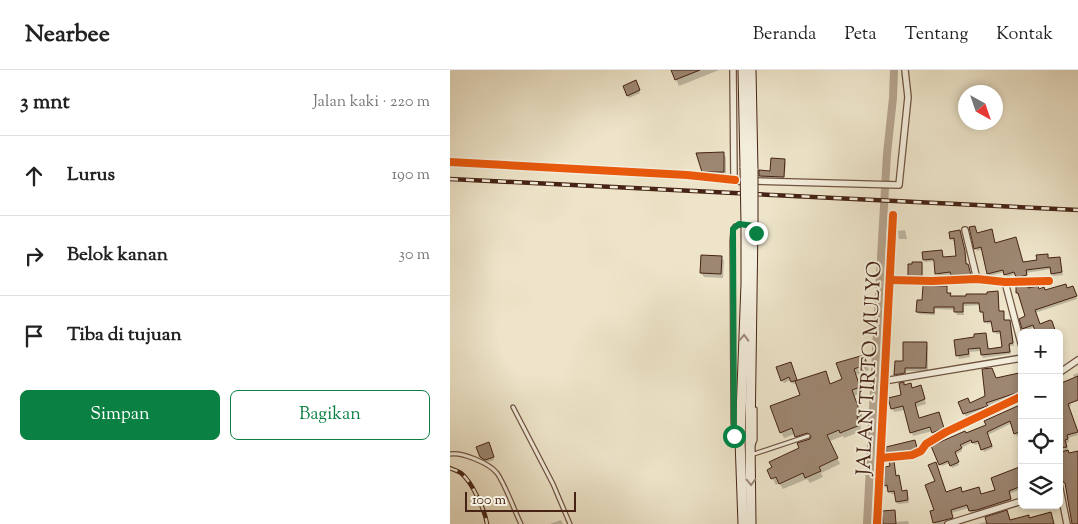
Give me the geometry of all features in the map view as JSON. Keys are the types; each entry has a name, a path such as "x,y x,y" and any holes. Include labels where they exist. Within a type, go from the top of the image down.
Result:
{"main road":[{"path":"743,70 746,284 740,440 743,524"},
{"path":"751,70 753,225 750,439 751,524"}],"street":[{"path":"732,70 735,180"},
{"path":"755,70 755,181"},
{"path":"450,162 687,175 737,181 899,185 908,97 905,70"},
{"name":"JALAN TIRTO MULYO","path":"877,524 893,214"},
{"path":"965,230 977,279"},
{"path":"890,280 977,279 1005,282 1049,282"},
{"path":"1005,282 1018,332"},
{"path":"884,381 1018,359"},
{"path":"1063,370 1078,360"},
{"path":"881,458 912,455 921,451 926,444 946,432 1018,398"},
{"path":"948,524 1018,502"},
{"path":"1063,503 1067,524"},
{"path":"971,517 974,524"}],"lane":[{"path":"740,452 734,436 732,241 733,229 739,224 755,226 756,233 755,440 750,453"},
{"path":"513,406 553,484 570,524"},
{"path":"750,453 808,436"},
{"path":"450,454 456,453 472,458 496,472 521,524"}],"building":[{"path":"671,70 700,70 675,80"},
{"path":"636,80 640,90 627,96 623,86"},
{"path":"724,152 724,172 702,172 696,153"},
{"path":"771,158 785,159 784,177 759,176 759,170 770,171"},
{"path":"975,226 977,233 992,229 995,243 1016,237 1023,262 1037,260 1036,255 1048,254 1048,258 1060,257 1062,272 1051,274 1050,267 1026,270 1027,275 1019,277 1016,277 1014,272 1004,275 1003,270 987,274 981,247 974,249 969,227"},
{"path":"960,230 966,264 968,264 971,275 951,275 950,272 935,274 933,259 923,260 922,252 942,250 943,257 956,256 954,238 950,239 949,232"},
{"path":"701,255 722,256 721,274 700,273"},
{"path":"912,262 922,262 922,276 908,276 908,264 912,264"},
{"path":"1066,284 1067,288 1073,286 1077,296 1035,310 1040,324 1050,320 1055,329 1034,329 1033,325 1022,329 1019,319 1025,316 1018,293 1016,293 1016,286 1028,286 1028,288 1038,286 1039,289 1044,287 1045,290"},
{"path":"923,286 947,286 947,293 951,293 950,296 987,294 987,292 998,291 999,311 1004,311 1004,320 1010,320 1013,343 1009,344 1010,352 981,355 980,348 968,349 969,354 956,356 954,340 974,337 974,334 986,333 988,349 1002,347 1000,331 993,332 991,321 984,322 983,312 980,312 979,303 963,303 963,312 954,312 954,307 934,307 934,313 916,312 917,300 922,300"},
{"path":"903,342 927,342 926,368 905,368 905,373 894,375 895,361 903,361"},
{"path":"864,355 867,364 854,369 860,387 852,390 861,415 857,417 860,425 840,433 839,430 827,435 838,458 819,467 821,471 805,478 803,473 779,484 776,477 771,479 767,470 772,467 769,462 799,448 797,443 810,439 811,436 808,433 795,437 792,428 780,433 770,406 800,395 795,381 826,371 830,384 842,379 836,363"},
{"path":"791,362 797,380 791,382 789,377 781,381 776,367"},
{"path":"992,368 996,378 1018,373 1018,392 986,403 988,406 963,414 958,402 968,398 970,403 985,396 982,369"},
{"path":"1078,376 1078,400 1068,404 1078,432 1067,435 1068,439 1065,440 1067,447 1063,448 1063,419 1063,382"},
{"path":"904,382 904,385 911,383 912,388 921,385 925,399 915,403 919,418 939,412 944,428 932,433 930,427 910,433 903,406 891,409 888,398 901,395 899,383"},
{"path":"1018,406 1018,432 1014,434 1010,421 987,432 992,446 981,450 978,441 972,443 971,440 960,445 962,448 955,452 959,462 950,466 948,461 939,465 931,446 965,431 966,433 986,425 984,421"},
{"path":"915,440 917,448 886,453 886,447"},
{"path":"489,442 494,457 485,460 480,457 476,447"},
{"path":"1068,450 1069,453 1078,451 1078,524 1072,524 1065,483 1063,482 1063,452"},
{"path":"894,461 896,476 899,475 902,491 907,490 908,500 896,502 894,491 888,492 887,485 884,486 885,467 890,466 889,462"},
{"path":"936,462 946,492 961,487 962,492 979,487 981,494 995,490 991,478 1018,468 1018,488 1009,491 1011,499 977,510 969,511 967,505 951,510 953,518 933,523 930,511 934,510 925,485 935,481 928,465"},
{"path":"895,510 896,524 883,524 882,511"},
{"path":"1007,510 1010,520 1029,515 1029,518 1051,512 1054,524 987,524 985,517"}],"waterway":[{"path":"867,524 887,154 894,70"}],"railway":[{"path":"450,179 1078,210"},
{"path":"450,468 461,473 474,489 487,524"}],"cycle path":[{"path":"450,162 687,175 735,180"},
{"path":"877,524 893,215"},
{"path":"890,280 977,279 1005,282 1049,281"},
{"path":"881,458 912,455 921,451 926,444 946,432 1018,398"}],"route":[{"path":"734,436 733,229 739,224 748,224 755,226 756,233"}]}
